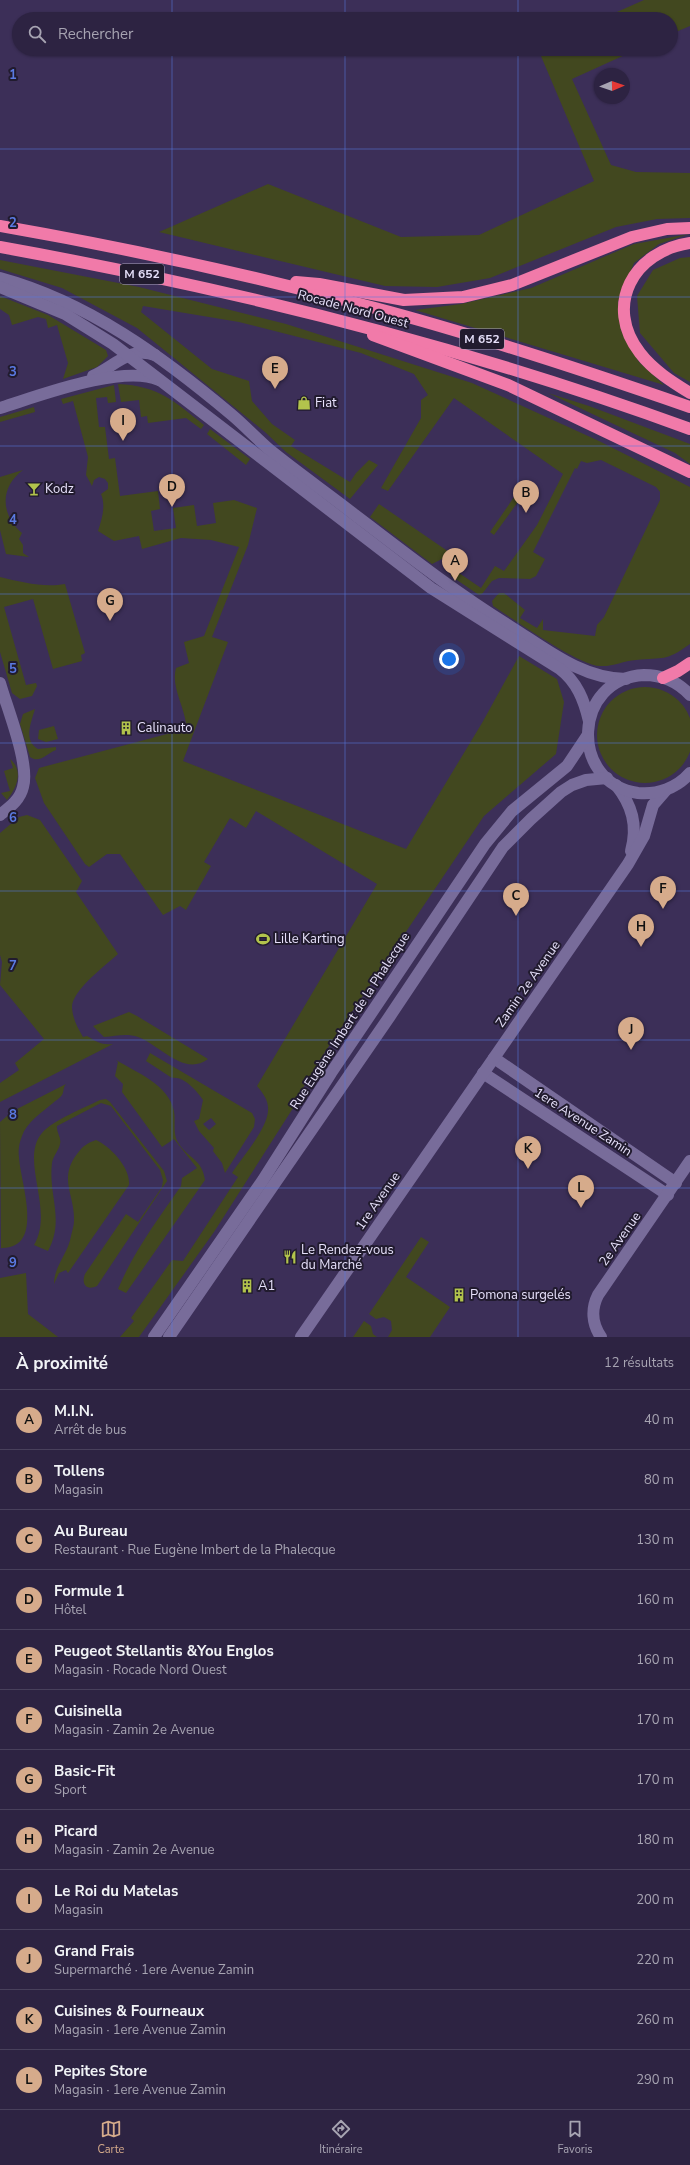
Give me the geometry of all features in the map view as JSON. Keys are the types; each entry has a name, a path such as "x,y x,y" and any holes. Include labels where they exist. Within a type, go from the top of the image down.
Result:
{"highway":[{"name":"Rocade Nord Ouest","path":"0,226 144,253 271,281 377,308 494,343 690,407"},
{"path":"271,281 319,284 404,300 463,297 512,285 632,237 667,229 690,228"},
{"path":"690,243 668,248 642,264 631,280 625,305 627,329 639,353 650,365 690,392"},
{"name":"Rocade Nord Ouest","path":"0,247 186,283 333,317 538,377 690,430"},
{"path":"333,317 385,340 473,370 508,385 690,472"},
{"path":"663,678 690,663"}],"street":[{"path":"0,278 36,290 85,311 156,356 230,413 271,451 438,578 574,666 601,677 626,679"},
{"path":"0,287 65,314 128,355 432,588 566,674 578,689 589,721"},
{"path":"66,388 106,370 128,355 143,352 156,356"},
{"path":"0,408 66,388 131,375 145,376 164,382"},
{"path":"587,736 589,721 594,707 602,695 613,685 626,679 640,675 663,678 681,687 690,695"},
{"path":"0,683 25,774 23,787 16,801 0,815"},
{"name":"Zamin 2e Avenue","path":"587,736 592,757 600,771 628,800 635,823 635,835 628,864"},
{"name":"Rue Eugène Imbert de la Phalecque","path":"154,1337 263,1180 331,1073 485,844 512,811 567,766 587,736"},
{"path":"612,782 640,793 666,790 689,775"},
{"name":"Rue Eugène Imbert de la Phalecque","path":"169,1337 390,1016 503,847 561,792 572,785 586,780 612,782"},
{"name":"Zamin 2e Avenue","path":"450,1120 628,864 644,836 653,805 666,790"},
{"name":"1ere Avenue Zamin","path":"494,1058 676,1183"},
{"name":"1ere Avenue Zamin","path":"483,1073 668,1195"},
{"name":"1re Avenue","path":"300,1337 450,1120"},
{"name":"2e Avenue","path":"601,1337 594,1320 596,1299 690,1161"}],"green space":[{"path":"644,0 690,0 690,26 678,31 678,12 617,12"},
{"path":"541,56 623,56 572,79 611,165 636,172 690,173 690,218 657,219 616,227 490,278 437,287 385,286 159,232 268,184 401,237 479,235 594,181"},
{"path":"689,234 659,244 634,263 618,302 621,330 639,362 664,385 415,310 461,304 531,288 634,244"},
{"path":"690,257 690,382 674,373 640,333 637,296 653,270 680,258"},
{"path":"0,260 139,287 286,324 472,383 599,441 690,487 690,644 675,654 664,658 600,666 590,664 562,650 493,606 492,601 499,593 504,593 525,610 520,618 537,628 543,619 543,630 595,636 597,625 604,617 660,500 660,492 656,487 601,460 587,463 581,461 577,469 575,468 533,552 545,559 536,576 530,579 499,578 492,581 482,594 479,595 451,576 452,567 459,558 466,563 459,573 481,588 495,566 504,571 537,525 563,474 454,398 388,491 381,488 421,418 421,400 428,395 414,374 361,353 239,322 143,306 141,312 212,369 249,381 252,401 272,424 295,440 291,446 350,482 356,473 369,460 378,465 350,499 286,452 265,432 137,328 62,288 0,269"},
{"path":"0,296 48,315 106,350 108,356 97,367 63,379 68,363 57,325 48,328 46,319 38,317 12,325 9,315 0,309"},
{"path":"118,384 145,388 165,396 204,425 201,429 186,418 148,423 147,416 141,417 139,400 121,402"},
{"path":"114,385 116,402 108,403 107,397 96,398 99,427 105,427 109,459 115,458 120,496 158,491 160,509 151,511 154,531 176,528 173,508 194,505 197,526 216,523 213,503 234,500 257,508 248,545 212,637 228,642 183,761 406,849 482,723 519,656 557,679 564,702 556,754 484,816 325,1052 295,1101 295,1105 214,1232 139,1337 120,1337 134,1321 131,1318 172,1260 183,1261 238,1177 232,1173 259,1135 267,1118 268,1104 257,1086 377,884 256,811 246,828 230,818 204,862 211,866 186,910 180,906 163,915 120,854 107,854 89,867 85,864 44,803 35,778 39,768 182,730 186,723 176,688 175,675 176,668 189,663 184,642 204,636 239,547 211,540 181,538 142,549 139,536 114,541 98,531 103,508 101,494 108,489 108,483 105,479 99,477 94,480 92,486 86,475 88,457 73,401 63,404 61,399"},
{"path":"548,393 589,406 690,444 690,464 675,453"},
{"path":"34,407 35,412 0,422 0,417"},
{"path":"210,429 250,459 246,465 207,434"},
{"path":"23,470 10,484 6,501 10,518 22,533 19,539 23,545 23,553 29,557 6,554 0,530 0,477"},
{"path":"523,484 528,488 494,535 490,532"},
{"path":"379,504 449,552 442,559 432,564 370,517"},
{"path":"0,577 41,585 65,584 85,653 81,655 82,661 53,669 33,599 4,607 26,685 36,683 37,686 32,696 20,699 12,693 0,652"},
{"path":"636,688 654,688 672,695 685,708 691,723 691,747 685,762 672,775 654,782 636,782 618,775 605,762 598,744 598,726 605,708 618,695"},
{"path":"35,709 29,731 29,736 33,745 38,749 56,747 56,750 40,759 30,757 20,724 23,714"},
{"path":"54,726 58,739 46,742 38,739 39,730"},
{"path":"10,759 17,768 18,779 14,790 7,800 1,793 10,791 4,771 13,768"},
{"path":"27,815 40,820 82,881 76,892 118,954 83,986 73,1001 72,1008 75,1020 83,1037 87,1036 102,1043 113,1044 0,1102 0,1083 19,1070 15,1063 44,1039 0,985 2,962 0,955 0,833 19,817"},
{"path":"129,1012 208,1059 199,1064 181,1062 138,1037 126,1035 104,1037 93,1026"},
{"path":"150,1053 252,1113 255,1119 254,1127 225,1173 222,1163 213,1151 214,1148 199,1131 194,1121 199,1119 203,1100 186,1082 181,1079 172,1078 146,1061","holes":["211,1118 216,1124 209,1130 203,1124"]},
{"path":"116,1060 151,1080 166,1094 171,1102 175,1115 175,1132 177,1140 183,1149 198,1163 205,1180 126,1293 118,1289 131,1262 181,1186 182,1178 197,1168 174,1139 162,1147 122,1092 123,1084 115,1076 118,1062"},
{"path":"66,1084 63,1094 31,1122 22,1136 19,1144 19,1155 26,1197 27,1226 23,1238 15,1245 1,1248 0,1122 13,1111"},
{"path":"106,1099 110,1102 164,1171 167,1181 97,1286 90,1288 84,1284 85,1274 126,1214 138,1222 162,1187 163,1180 160,1170 111,1106 101,1103 57,1126 60,1142 52,1163 51,1175 56,1218 53,1240 48,1251 34,1245 39,1231 41,1216 34,1157 36,1144 42,1133 53,1123 100,1100"},
{"path":"96,1140 107,1147 118,1158 127,1172 129,1185 68,1273 66,1270 59,1273 54,1284 56,1271 67,1249 74,1225 74,1212 68,1179 71,1163 85,1145"},
{"path":"421,1237 429,1242 406,1277 450,1307 430,1337 388,1337 392,1330 391,1321 384,1317 376,1319 369,1314"},
{"path":"26,1273 28,1314 58,1337 0,1337 0,1278"},
{"path":"364,1321 371,1326 373,1334 377,1337 353,1337"}],"place":[{"name":"Peugeot Stellantis &You Englos","path":"275,389"},
{"name":"Fiat","path":"304,403"},
{"name":"Le Roi du Matelas","path":"123,441"},
{"name":"Kodz","path":"34,489"},
{"name":"Formule 1","path":"172,507"},
{"name":"Tollens","path":"526,513"},
{"name":"M.I.N.","path":"455,581"},
{"name":"Basic-Fit","path":"110,621"},
{"name":"Calinauto","path":"126,728"},
{"name":"Cuisinella","path":"663,909"},
{"name":"Au Bureau","path":"516,916"},
{"name":"Lille Karting","path":"263,939"},
{"name":"Picard","path":"641,947"},
{"name":"Grand Frais","path":"631,1050"},
{"name":"Cuisines & Fourneaux","path":"528,1169"},
{"name":"Pepites Store","path":"581,1208"},
{"name":"Le Rendez-vous du Marché","path":"290,1257"},
{"name":"A1","path":"247,1286"},
{"name":"Pomona surgelés","path":"459,1295"}]}
